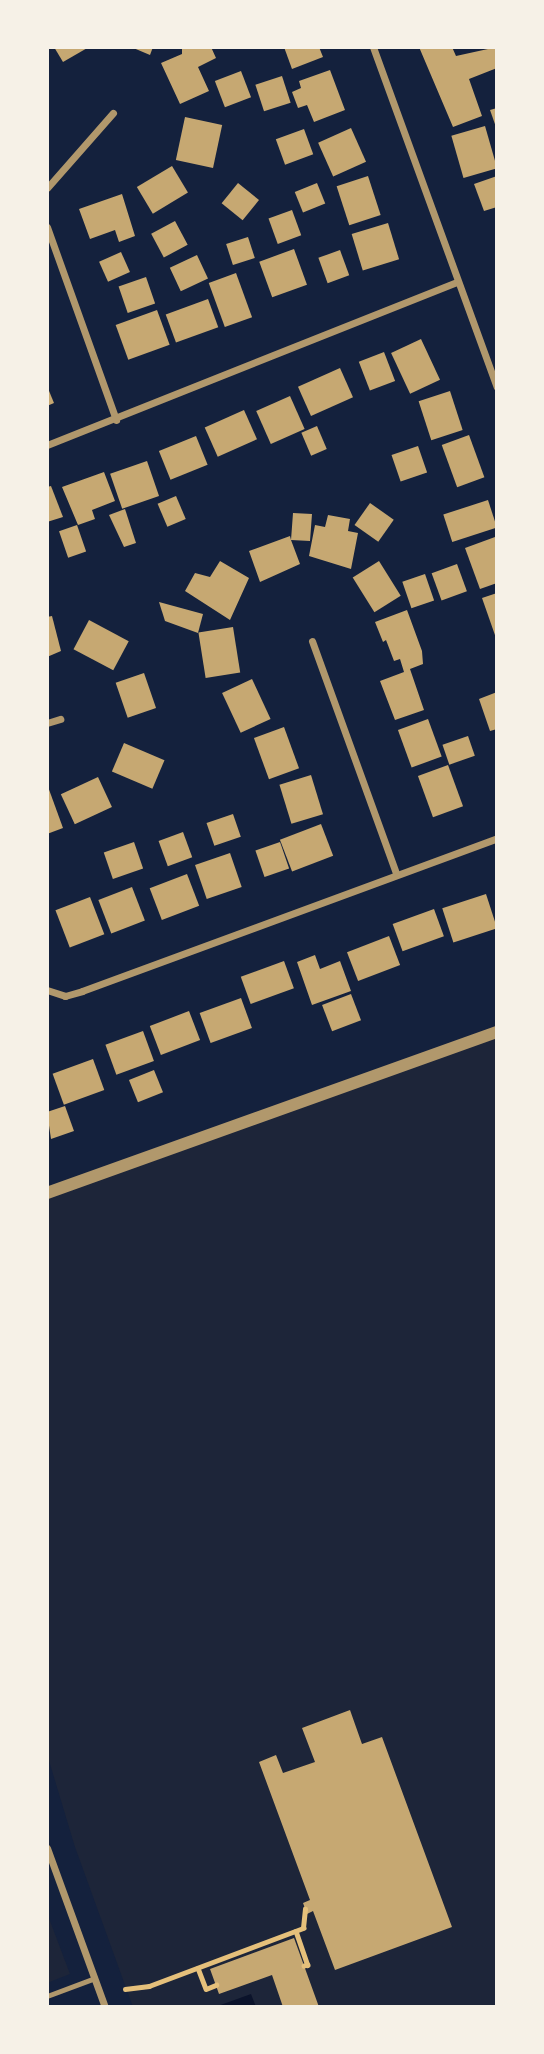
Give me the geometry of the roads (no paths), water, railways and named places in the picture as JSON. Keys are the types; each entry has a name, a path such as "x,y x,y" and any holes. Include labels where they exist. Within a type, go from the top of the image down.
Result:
{"street":[{"path":"373,47 497,387"},
{"path":"47,188 113,113"},
{"path":"47,227 116,420"},
{"path":"47,445 116,420 325,331 457,282"},
{"path":"312,641 396,873"},
{"path":"47,723 60,719"},
{"path":"47,990 65,996 82,991 497,838"},
{"path":"47,1193 497,1032"},
{"path":"47,1848 105,2007"}],"lane":[{"path":"47,1996 95,1978"}]}
